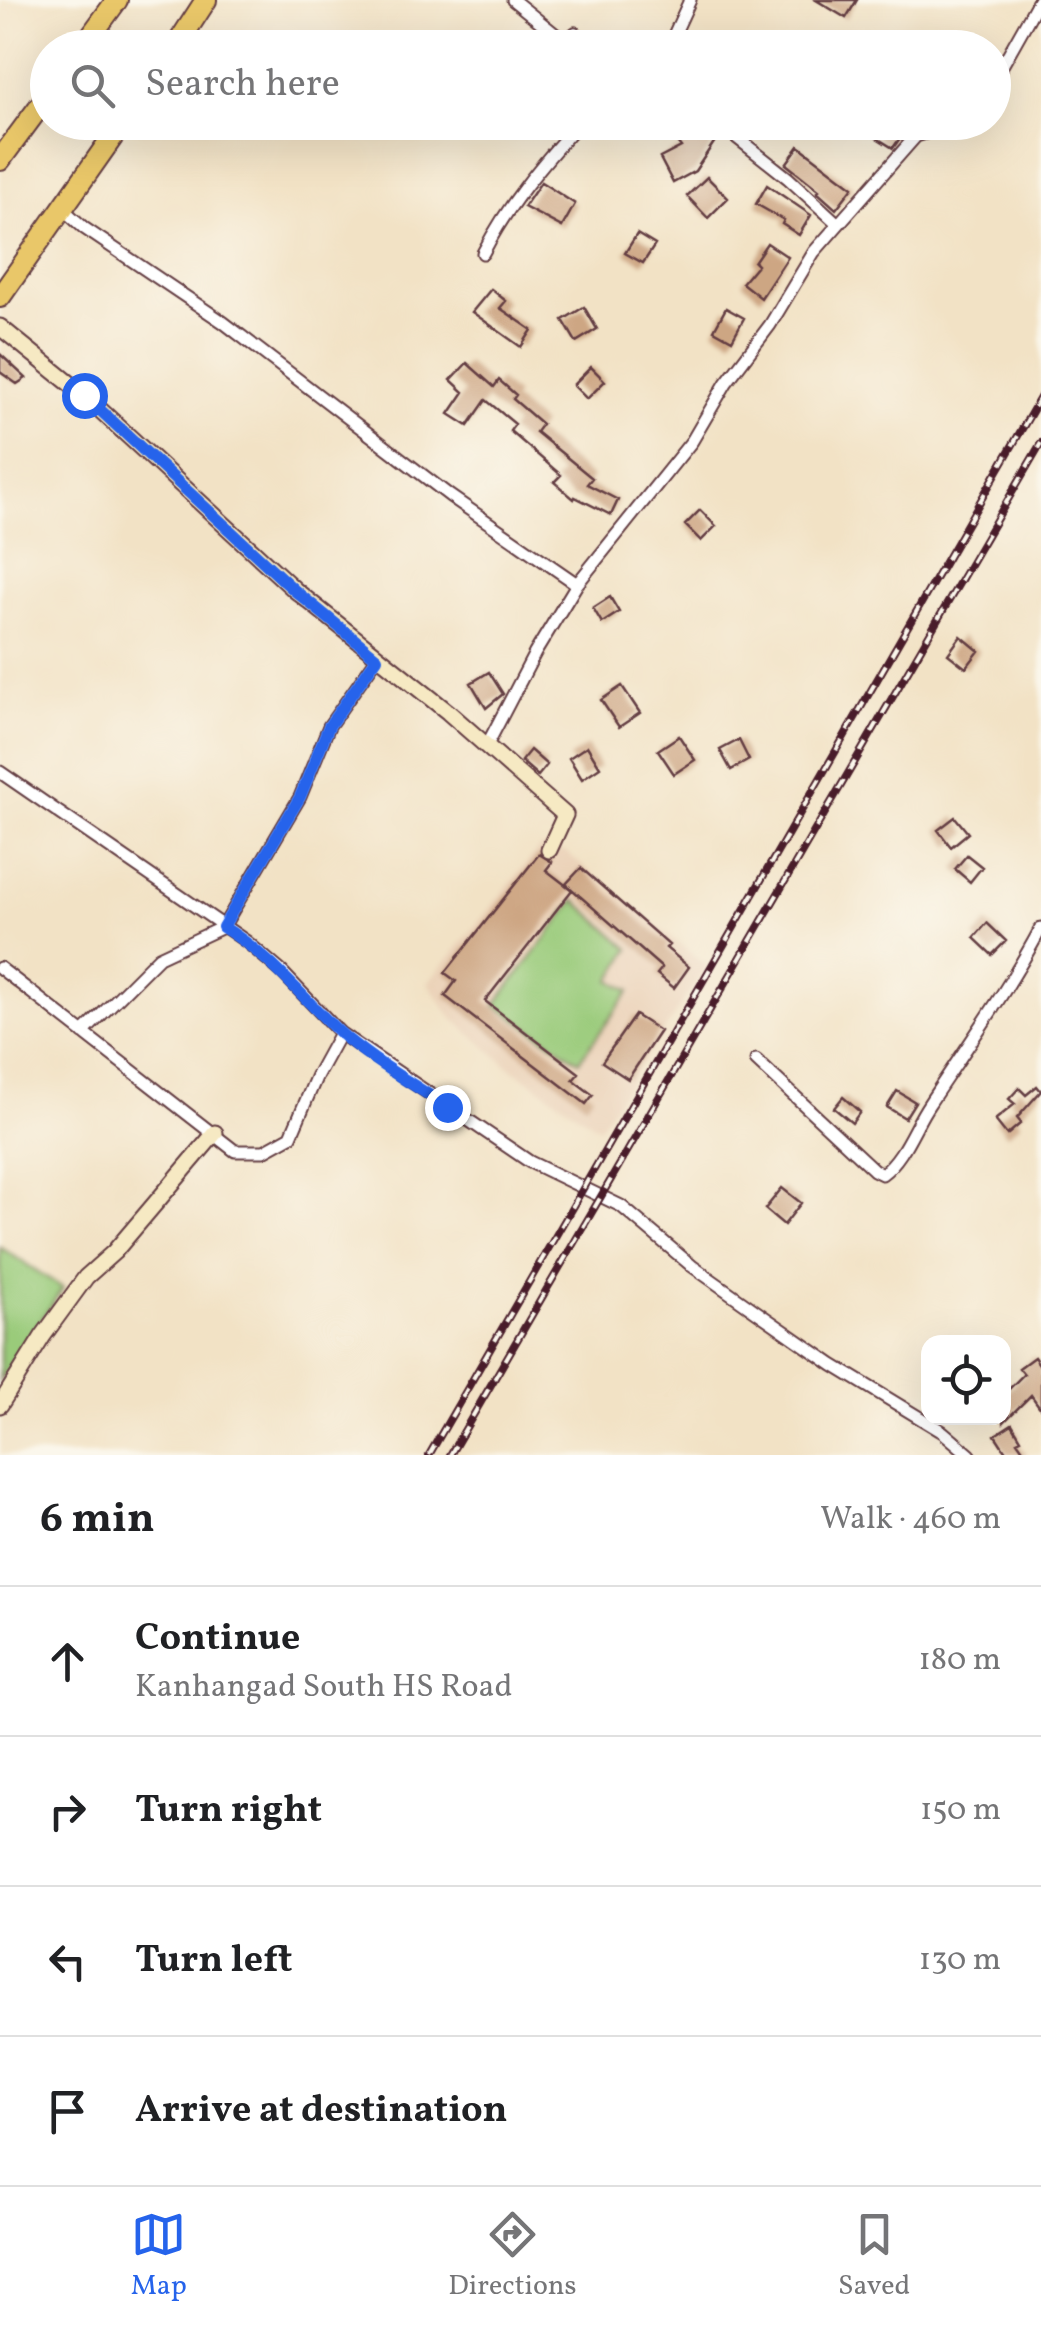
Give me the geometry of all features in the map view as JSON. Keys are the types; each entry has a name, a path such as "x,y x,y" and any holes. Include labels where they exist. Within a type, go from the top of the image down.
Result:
{"highway":[{"path":"96,30 118,0"},
{"path":"187,30 206,0"},
{"path":"0,160 30,119"},
{"path":"0,297 111,140"}],"street":[{"path":"513,0 549,30"},
{"path":"676,30 690,0"},
{"path":"1011,50 1039,0"},
{"path":"482,253 502,216 563,140"},
{"path":"740,140 836,223"},
{"path":"486,746 535,653 578,584 692,440 814,252 913,140"},
{"path":"63,209 84,228 223,322 450,496 578,584"},
{"path":"0,327 84,395 294,590 448,712 565,815 548,850"},
{"path":"82,1033 158,956 223,927 300,797 329,726 377,658"},
{"path":"0,772 247,942 282,972 340,1033 530,1162 621,1206 692,1266 832,1365 942,1432 970,1455"},
{"path":"756,1060 882,1174 892,1166 1010,986 1041,928"},
{"path":"0,968 235,1151 264,1151 292,1136 340,1033"},
{"path":"1,1401 86,1277 114,1252 215,1133"}],"shaded area":[{"path":"540,847 566,852 707,966 599,1128 508,1066 451,1017 428,983"}],"green space":[{"path":"575,900 630,949 611,980 630,991 579,1061 495,1005"},
{"path":"0,1247 63,1288 0,1380"}],"building":[{"path":"816,0 857,0 846,18"},
{"path":"676,140 716,140 695,171 673,183 660,158 681,147"},
{"path":"880,140 899,140 893,148"},
{"path":"799,146 853,187 836,209 786,164"},
{"path":"707,177 728,198 708,218 687,196"},
{"path":"541,182 575,204 562,227 524,207"},
{"path":"767,185 811,215 799,235 782,224 784,220 756,204"},
{"path":"637,234 655,245 643,263 625,253"},
{"path":"767,243 788,257 761,298 742,283 757,265 754,262"},
{"path":"491,289 506,301 500,308 532,330 521,347 472,312"},
{"path":"584,307 597,329 576,342 563,320"},
{"path":"726,308 744,318 732,340 714,330"},
{"path":"0,354 26,378 17,384 0,372"},
{"path":"467,363 494,387 499,380 516,395 513,399 542,424 536,432 592,478 587,484 618,500 611,515 574,499 554,482 561,475 510,431 515,424 486,400 468,426 449,414 464,392 451,380"},
{"path":"591,367 605,381 587,399 573,385"},
{"path":"700,510 716,526 701,541 685,525"},
{"path":"610,597 619,612 602,623 593,608"},
{"path":"961,636 979,651 966,668 948,654"},
{"path":"489,672 503,694 486,708 471,683"},
{"path":"622,686 640,713 619,727 601,700"},
{"path":"679,736 695,760 674,774 658,750"},
{"path":"739,740 749,760 731,770 720,750"},
{"path":"587,746 600,767 582,779 569,758"},
{"path":"530,750 547,765 538,776 521,761"},
{"path":"955,817 968,833 951,847 938,830"},
{"path":"539,854 552,862 546,870 572,890 485,1001 579,1073 573,1080 593,1095 586,1104 445,996 456,981 445,973"},
{"path":"967,855 982,867 970,882 955,869"},
{"path":"581,868 689,967 674,988 657,974 662,968 566,884"},
{"path":"987,923 1006,941 992,955 974,938"},
{"path":"635,1015 660,1031 628,1079 602,1062"},
{"path":"1037,1086 1041,1091 1017,1118 1021,1123 1007,1135 995,1120 1015,1104 1009,1099 1019,1088 1026,1095"},
{"path":"897,1091 915,1102 905,1118 887,1107"},
{"path":"843,1097 860,1112 852,1123 834,1108"},
{"path":"782,1188 801,1203 784,1225 765,1209"},
{"path":"1034,1357 1041,1367 1041,1409 1031,1395 1011,1415 1011,1387 1024,1374 1019,1368"},
{"path":"1011,1425 1027,1455 1008,1455 995,1435"}],"railway":[{"path":"429,1455 1041,396"},
{"path":"450,1455 1041,443"}],"route":[{"path":"84,395 294,590 377,658 329,726 300,797 223,927 282,972 340,1033 447,1107"}]}
